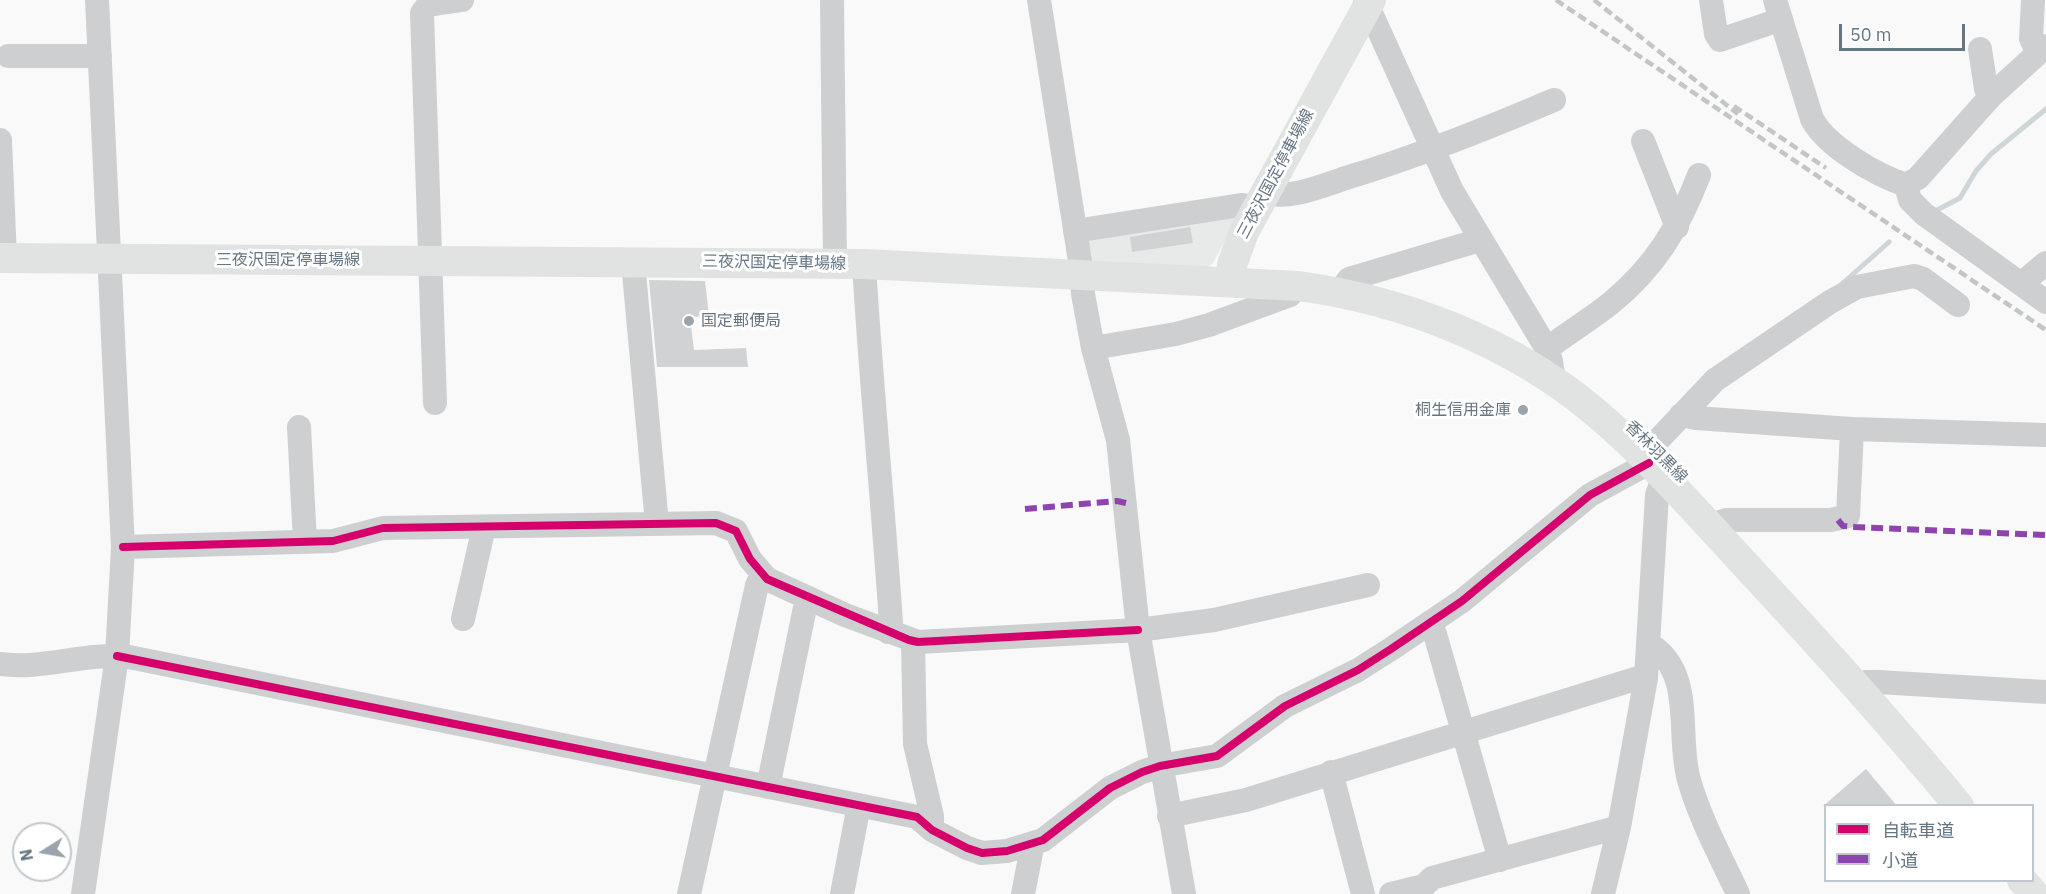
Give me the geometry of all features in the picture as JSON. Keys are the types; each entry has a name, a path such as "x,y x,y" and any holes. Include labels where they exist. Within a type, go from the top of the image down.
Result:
{"main road":[{"name":"三夜沢国定停車場線","path":"2,258 864,264 1231,282 1239,244 1368,2"},
{"name":"香林羽黒線","path":"1231,282 1340,291 1414,312 1463,333 1554,382 1595,412 1652,466 1858,686 1957,804"},
{"path":"2024,882 2034,894"}],"street":[{"path":"83,894 117,656 123,548 97,0"},
{"path":"435,404 429,261 432,246 424,124 422,14 428,5 462,0"},
{"path":"832,0 834,264"},
{"path":"1039,0 1082,274 1083,294 1093,348 1118,440 1138,630 1184,894"},
{"path":"1711,0 1716,34 1720,40 1777,10 1812,118 1822,135 1845,152 1906,185 1910,200 1924,214 2046,302"},
{"path":"1906,185 1918,178 1991,96 2042,49 2031,39 2033,0"},
{"path":"1368,2 1432,151 1480,240 1523,306 1546,349 1551,361 1554,382"},
{"path":"1980,49 1986,89 1991,96"},
{"path":"9,56 100,56"},
{"path":"1075,231 1241,205 1319,187 1432,151 1554,100"},
{"path":"0,140 2,258"},
{"path":"1643,141 1677,227"},
{"path":"1546,349 1611,303 1645,270 1677,227 1699,175"},
{"path":"1340,291 1349,279 1480,240"},
{"path":"633,262 657,524"},
{"path":"2021,284 2046,263"},
{"path":"864,264 872,388 882,473 891,623 888,632"},
{"path":"0,664 117,656 917,817 932,830 982,853 1007,851 1043,840 1110,788 1160,766 1222,754 1285,706 1358,670 1462,601 1599,488 1652,466 1681,415 1715,380 1830,302 1857,287 1914,276 1923,279 1958,305"},
{"path":"1093,348 1176,334 1209,325 1290,295 1298,286"},
{"path":"1681,415 1852,429 2046,435"},
{"path":"299,427 305,542"},
{"path":"1709,526 1726,520 1844,519 1848,516 1852,429"},
{"path":"1603,894 1619,827 1646,678 1657,495 1652,466"},
{"path":"123,548 333,541 383,528 716,523 731,527 740,537 750,560 762,575 807,598 913,641 1138,630 1214,620 1368,585"},
{"path":"463,620 484,527"},
{"path":"689,894 757,585 762,575"},
{"path":"768,787 807,598"},
{"path":"1429,623 1435,634 1500,860"},
{"path":"913,641 915,744 932,816 932,830"},
{"path":"1649,644 1664,654 1676,677 1680,692 1684,753 1689,781 1738,894"},
{"path":"1169,816 1246,800 1635,679 1646,678"},
{"path":"1858,686 1866,682 1878,682 2046,692"},
{"path":"1331,772 1363,894"},
{"path":"842,894 860,805"},
{"path":"1391,894 1424,886 1432,878 1619,827"},
{"path":"1023,894 1031,853 1028,845"}],"shaded area":[{"path":"1241,212 1213,263 1207,268 1086,264 1081,236"}],"building":[{"path":"1190,227 1193,243 1132,252 1130,237"},
{"path":"649,280 705,281 709,316 690,317 694,350 746,348 748,367 657,367"},
{"path":"1866,769 1895,804 1825,804"}],"waterway":[{"path":"1937,210 1960,198 1976,171 1991,154 2046,109"},
{"path":"1843,283 1889,242"}],"railway":[{"path":"1556,0 2046,330"},
{"path":"1594,0 1738,114"},
{"path":"1734,106 1826,168"}],"marked path":[{"path":"1025,509 1117,501 1126,503"},
{"path":"1838,520 1843,526 1855,527 2046,535"}],"cycle path":[{"path":"117,656 917,817 932,830 967,848 982,853 1007,851 1043,840 1110,788 1142,772 1160,766 1217,756 1285,706 1358,670 1462,601 1590,495 1649,463"},
{"path":"123,547 333,541 383,528 716,523 736,531 750,559 767,579 909,640 918,642 1138,630"}],"place":[{"name":"国定郵便局","path":"689,321"},
{"name":"桐生信用金庫","path":"1523,410"}]}
